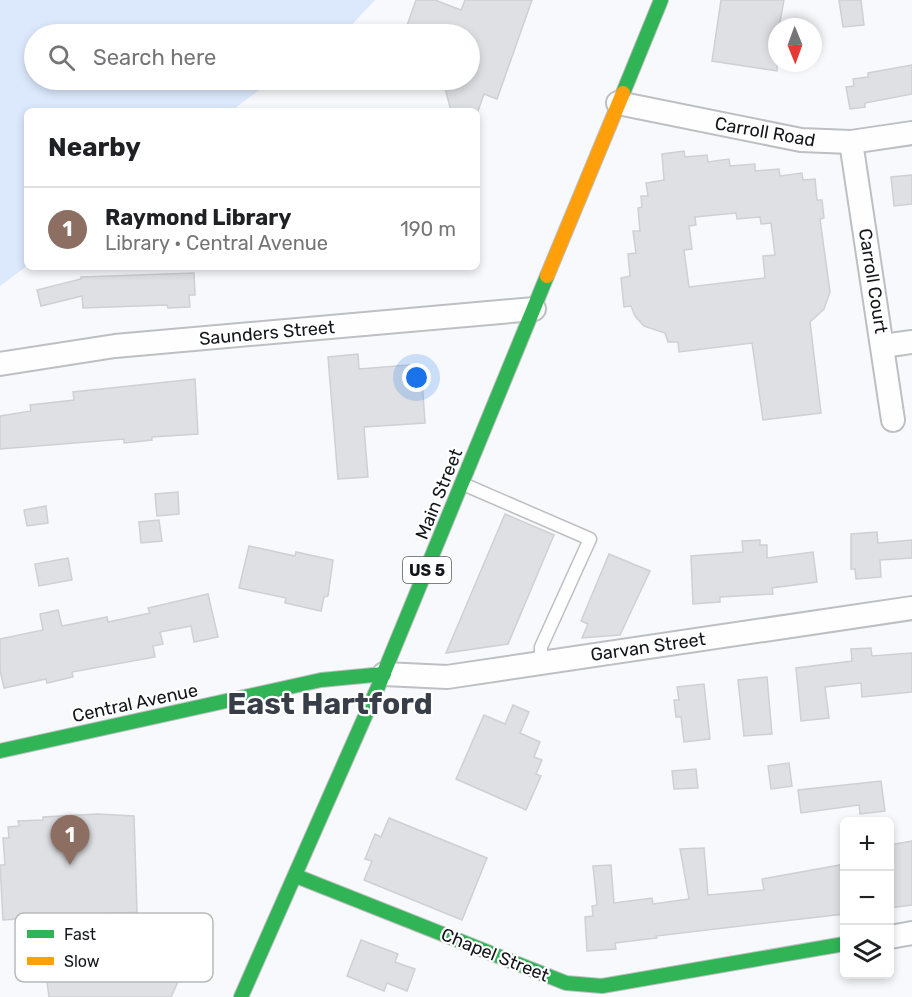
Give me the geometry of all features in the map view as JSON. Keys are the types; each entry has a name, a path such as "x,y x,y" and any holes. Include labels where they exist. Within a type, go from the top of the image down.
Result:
{"main road":[{"name":"Main Street","path":"241,997 384,674 661,0"},
{"name":"Central Avenue","path":"0,751 321,680 343,676 384,674"},
{"name":"Chapel Street","path":"296,876 566,983 583,986 602,986 840,945"}],"street":[{"name":"Carroll Road","path":"618,104 801,140 851,142 912,133"},
{"name":"Carroll Court","path":"851,142 893,420"},
{"name":"Saunders Street","path":"0,364 115,346 534,309"},
{"path":"883,346 912,342"},
{"name":"Garvan Street","path":"384,674 447,677 912,608"},
{"path":"894,936 912,933"}],"lane":[{"path":"464,484 590,539 541,647 541,663"}],"shaded area":[{"path":"0,0 375,0 352,24 24,24 24,90 259,90 235,108 24,108 24,268 0,286"}],"building":[{"path":"416,0 435,0 461,10 465,0 532,0 497,99 484,94 479,108 450,108 446,90 480,90 480,24 408,24"},
{"path":"721,0 784,0 781,18 768,18 768,70 712,61"},
{"path":"839,0 861,0 864,25 843,27"},
{"path":"912,65 912,94 865,103 865,107 850,109 846,87 854,86 853,79 868,77 868,73"},
{"path":"684,151 685,157 707,155 708,162 729,159 730,166 755,164 755,171 779,169 780,176 802,173 803,180 815,179 817,200 822,200 824,218 820,219 830,292 824,309 810,322 821,413 763,420 752,343 679,352 678,342 668,342 665,333 644,326 635,316 631,306 624,307 621,278 630,276 628,254 636,253 633,231 640,231 638,208 642,207 641,196 648,196 646,183 664,180 662,154","holes":["736,213 737,219 760,217 761,224 771,223 775,255 763,256 765,278 689,287 684,250 692,249 689,226 696,225 695,217"]},
{"path":"912,175 912,204 894,206 891,177"},
{"path":"194,273 195,295 189,295 190,307 168,308 167,305 83,308 82,296 41,306 37,290 81,279 81,277"},
{"path":"358,354 359,369 421,364 425,423 364,427 368,477 338,479 328,357"},
{"path":"195,379 198,434 152,437 152,440 124,443 124,439 0,449 0,416 31,411 30,405 74,400 73,392"},
{"path":"178,492 179,514 157,516 155,494"},
{"path":"46,506 48,523 27,526 24,510"},
{"path":"505,514 554,535 508,644 446,653"},
{"path":"159,520 162,541 141,543 139,522"},
{"path":"877,532 878,543 912,540 912,558 880,560 881,577 856,579 855,569 851,569 851,534"},
{"path":"760,540 760,545 767,545 767,558 813,552 817,582 772,588 773,594 720,597 720,602 693,604 691,556 743,552 742,541"},
{"path":"249,546 295,556 296,552 333,560 328,596 324,597 321,611 285,603 286,598 239,588"},
{"path":"609,554 650,571 620,635 582,638 588,624 581,621"},
{"path":"68,558 72,580 39,586 35,564"},
{"path":"208,594 218,637 194,642 191,626 160,632 163,644 153,646 155,657 72,672 73,677 47,683 46,679 4,688 0,670 0,639 43,630 40,614 58,610 62,626 107,617 108,622 150,613 148,608"},
{"path":"871,648 872,656 912,653 912,692 862,697 861,683 825,687 829,718 801,721 796,668 852,661 851,649"},
{"path":"767,677 772,734 744,736 738,680"},
{"path":"704,684 710,739 684,742 681,717 676,717 674,700 679,700 677,687"},
{"path":"513,705 529,712 520,733 540,742 534,757 542,760 536,774 541,776 526,810 456,779 484,715 505,724"},
{"path":"789,763 792,786 771,789 768,766"},
{"path":"696,769 698,788 674,789 672,771"},
{"path":"881,781 885,811 860,814 859,805 801,813 798,790"},
{"path":"98,814 134,816 137,912 15,913 15,919 3,920 0,865 5,865 3,838 9,838 8,827 19,826 18,821 43,820 43,817"},
{"path":"389,818 487,858 462,920 364,880 372,861 365,859 375,834 381,837"},
{"path":"912,841 912,905 894,907 894,844"},
{"path":"704,848 708,895 764,890 762,879 840,865 840,914 656,936 657,938 615,943 616,949 587,951 585,917 593,916 592,906 597,905 593,866 611,865 614,903 652,898 653,904 689,899 680,849"},
{"path":"361,940 398,954 395,962 415,969 407,991 387,983 384,991 347,976"},
{"path":"47,982 178,982 171,997 49,997"}],"traffic: fast":[{"path":"623,93 661,0"},
{"path":"241,997 378,687 547,276"},
{"path":"0,751 321,680 384,674"},
{"path":"296,876 566,983 602,986 840,945"}],"traffic: slow":[{"path":"547,276 623,93"}],"place":[{"name":"Raymond Library","path":"70,865"}],"district":[{"name":"East Hartford","path":"330,704"}]}
